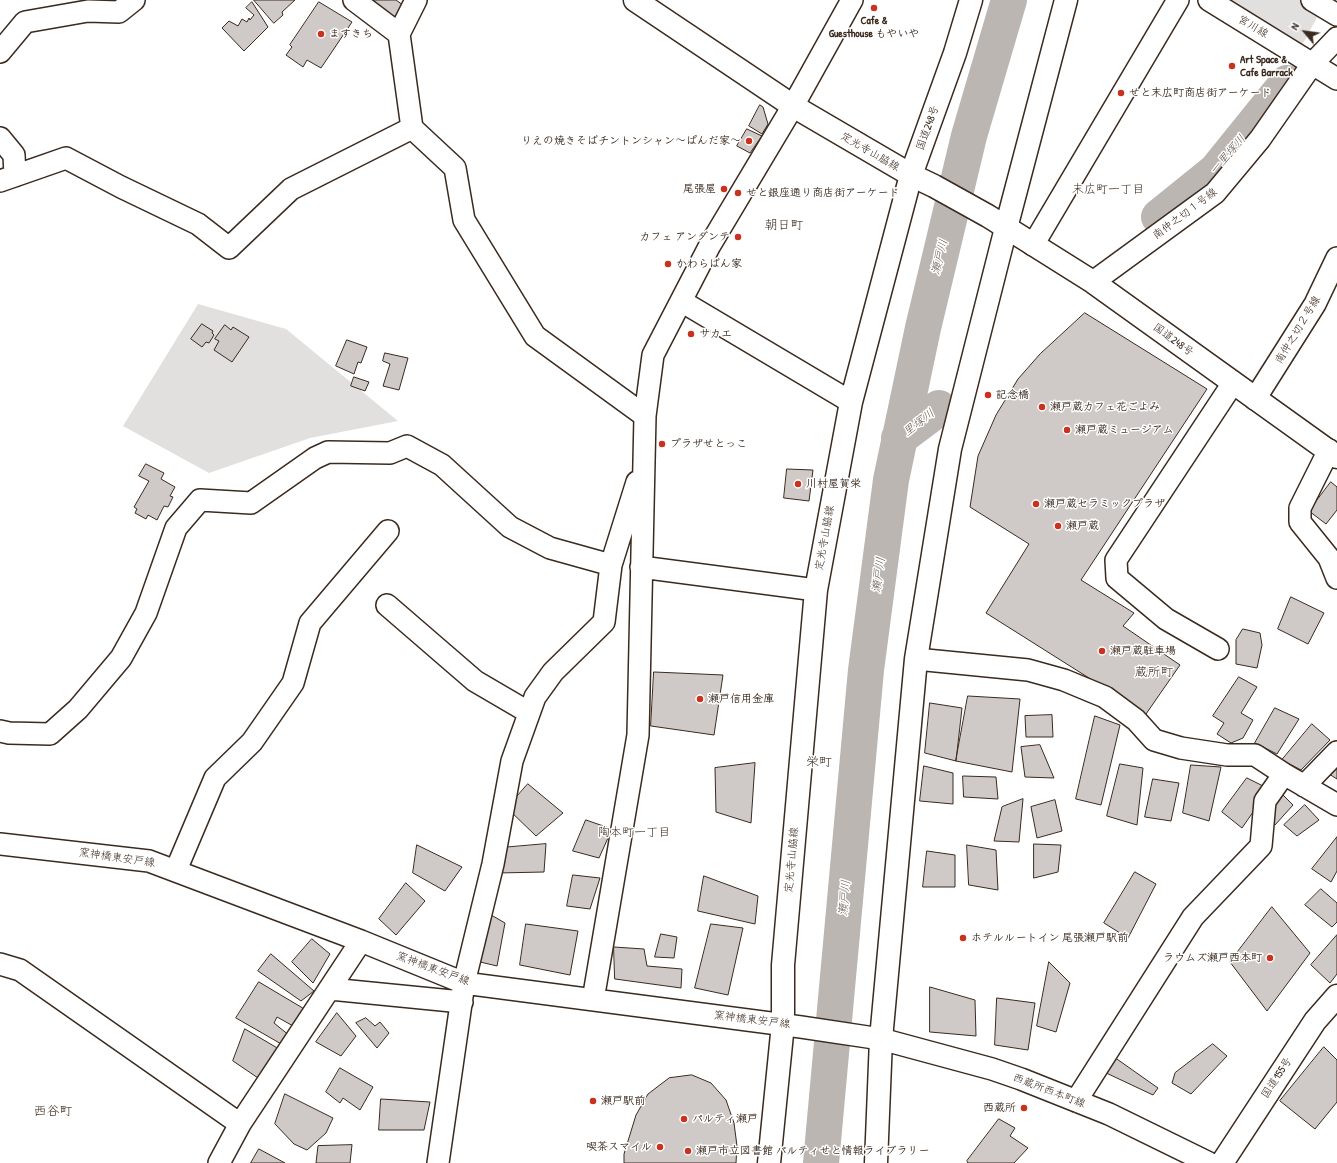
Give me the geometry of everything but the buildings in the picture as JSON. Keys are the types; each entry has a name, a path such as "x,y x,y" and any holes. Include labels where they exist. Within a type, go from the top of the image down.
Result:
{"main road":[{"name":"定光寺山脇線","path":"635,0 793,106 911,175 851,402 816,590 783,965 792,1025 769,1163"},
{"name":"国道248号","path":"971,0 955,53 911,175 988,216 1093,282 1333,454"},
{"path":"876,1163 875,1038 916,659 950,449 1066,0"},
{"name":"国道155号","path":"1222,1163 1315,1021 1337,996"}],"street":[{"path":"0,52 25,22 88,11 119,12 134,0"},
{"path":"354,0 399,34"},
{"path":"416,0 399,34 412,128 455,168 464,220 536,336 645,416"},
{"path":"593,1000 638,735 645,416 653,355 710,245 793,106 852,0"},
{"path":"1033,245 1178,0"},
{"name":"宮川線","path":"1209,0 1337,79"},
{"path":"1312,0 1337,15"},
{"name":"南仲之切１号線","path":"1093,282 1215,193 1260,139 1313,63 1337,38"},
{"path":"7,179 66,158 121,187 198,224 229,248 291,189 412,128"},
{"path":"0,138 14,155 7,179"},
{"name":"南仲之切２号線","path":"1255,399 1315,304 1337,258"},
{"path":"681,301 851,402"},
{"path":"1218,649 1166,619 1117,578 1116,560 1233,383"},
{"path":"0,731 9,733 50,734 78,709 121,658 146,613 176,528 200,500 251,503 315,458 328,452 390,453 407,446 442,465 510,527 550,548 612,565"},
{"path":"1333,454 1300,508 1300,522 1329,558 1337,578"},
{"path":"438,1163 463,992 493,864 512,761 528,712 535,697 553,672 604,622 612,565 645,456"},
{"path":"176,870 215,778 252,742 293,683 310,623 388,531"},
{"path":"641,567 816,590"},
{"path":"387,605 475,681 528,712"},
{"path":"916,659 1028,670 1064,680 1105,697 1136,720 1154,740 1181,748 1227,755 1255,755 1304,786 1337,804"},
{"path":"1304,786 1337,752"},
{"path":"1076,1101 1193,917 1261,846 1264,801 1284,774"},
{"name":"窯神橋東安戸線","path":"0,844 149,861 361,941 463,992 593,1000 792,1025 875,1038"},
{"path":"219,1163 240,1124 361,941"},
{"path":"0,964 20,970 240,1124"},
{"path":"330,989 463,992"},
{"name":"西蔵所西本町線","path":"875,1038 992,1069 1108,1114 1209,1163"}],"shaded area":[{"path":"1223,0 1305,0 1321,10 1300,49"},
{"path":"198,304 286,329 398,421 310,438 209,473 123,426"}],"waterway":[{"name":"瀬戸川","path":"821,1163 866,670 891,480 923,328 969,136 1009,0"},
{"name":"一里塚川","path":"1159,217 1216,171 1287,83"},
{"name":"里塚川","path":"899,438 939,408"}],"place":[{"name":"Cafe & Guesthouse もやいや","path":"874,8"},
{"name":"ますきち","path":"321,34"},
{"name":"Art Space & Cafe Barrack","path":"1232,66"},
{"name":"せと末広町商店街アーケード","path":"1121,93"},
{"name":"りえの焼きそばチントンシャン～ぱんだ家～","path":"749,141"},
{"name":"尾張屋","path":"724,189"},
{"name":"せと銀座通り商店街アーケード","path":"738,193"},
{"name":"カフェ アンダンテ","path":"738,237"},
{"name":"かわらばん家","path":"668,264"},
{"name":"サカエ","path":"691,334"},
{"name":"記念橋","path":"988,395"},
{"name":"瀬戸蔵カフェ花ごよみ","path":"1042,407"},
{"name":"瀬戸蔵ミュージアム","path":"1067,430"},
{"name":"プラザせとっこ","path":"662,444"},
{"name":"川村屋賀栄","path":"798,484"},
{"name":"瀬戸蔵セラミックプラザ","path":"1036,504"},
{"name":"瀬戸蔵","path":"1058,526"},
{"name":"瀬戸蔵駐車場","path":"1102,651"},
{"name":"瀬戸信用金庫","path":"700,699"},
{"name":"ホテルルートイン 尾張瀬戸駅前","path":"963,938"},
{"name":"ラウムズ瀬戸西本町","path":"1270,958"},
{"name":"瀬戸駅前","path":"593,1101"},
{"name":"西蔵所","path":"1024,1108"},
{"name":"パルティ瀬戸","path":"684,1119"},
{"name":"喫茶スマイル","path":"660,1147"},
{"name":"瀬戸市立図書館 パルティせと情報ライブラリー","path":"688,1151"}],"district":[{"name":"末広町一丁目","path":"1108,190"},
{"name":"朝日町","path":"784,226"},
{"name":"蔵所町","path":"1154,673"},
{"name":"栄町","path":"819,763"},
{"name":"陶本町一丁目","path":"634,833"},
{"name":"西谷町","path":"53,1112"}]}
